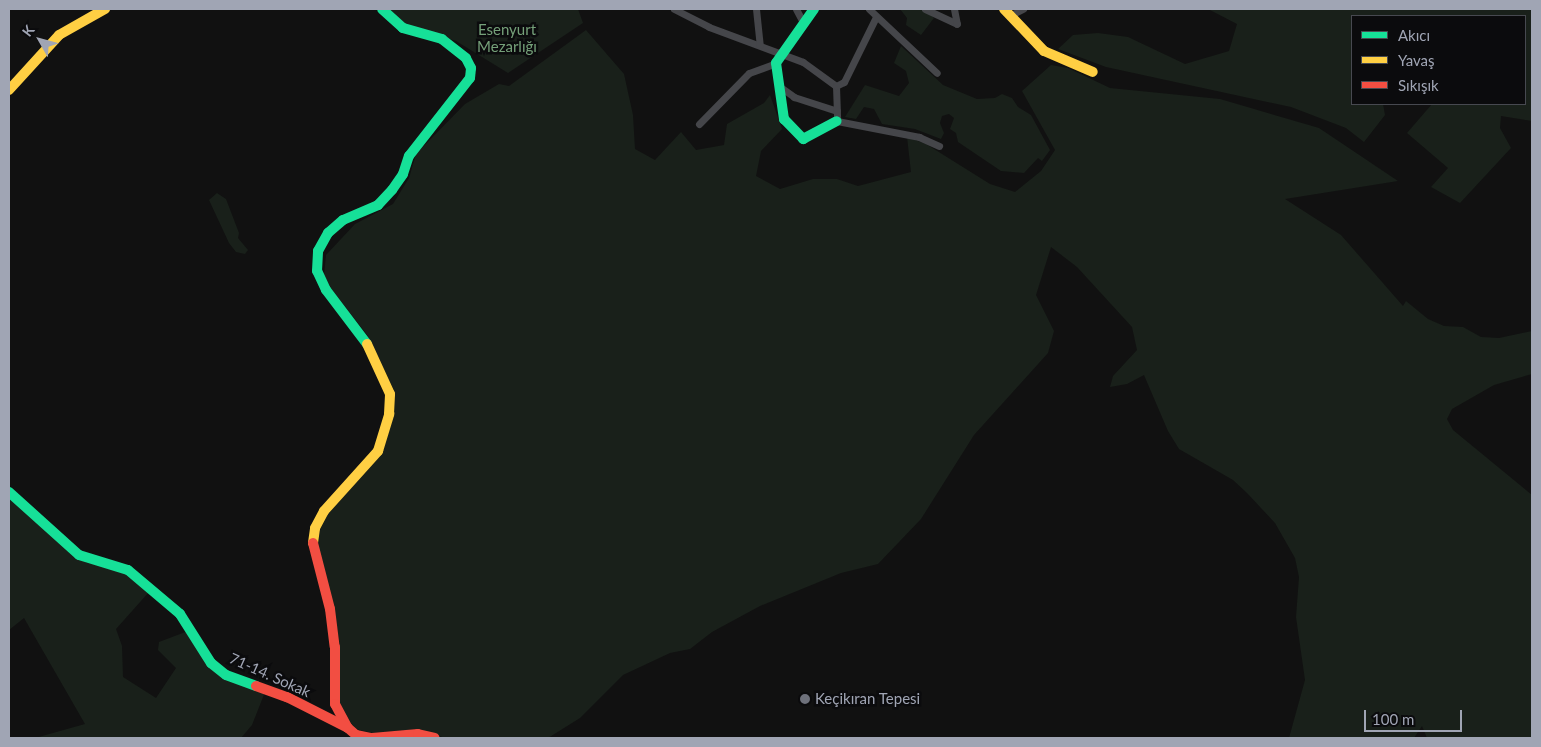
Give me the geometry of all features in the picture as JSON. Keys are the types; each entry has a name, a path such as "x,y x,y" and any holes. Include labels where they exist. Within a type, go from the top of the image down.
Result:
{"street":[{"path":"9,90 59,35 105,9"},
{"path":"348,728 335,704 336,647 330,609 312,548 315,528 324,511 378,451 389,414 390,394 371,350 326,290 317,271 318,252 333,229 343,220 378,205 392,190 403,174 409,156 459,95 470,78 471,68 466,58 442,39 403,28 382,9"},
{"path":"674,9 709,27 803,62 836,86"},
{"path":"756,9 760,45"},
{"path":"796,9 803,22"},
{"path":"814,9 781,53 776,63 784,119 802,139 837,116"},
{"path":"869,9 937,73"},
{"path":"925,9 957,24 954,9"},
{"path":"1006,12 1023,9"},
{"path":"1006,12 1044,51 1093,72"},
{"path":"836,86 844,82 876,17"},
{"path":"699,124 749,73 776,63"},
{"path":"779,86 794,97 837,116 920,136 939,146"},
{"path":"836,86 837,116"},
{"name":"71-14. Sokak","path":"9,492 78,555 116,564 128,570 180,614 211,663 226,675 286,697 348,728 356,735 372,738 418,734 435,738"}],"green space":[{"name":"Esenyurt Mezarlığı","path":"387,9 578,9 583,23 508,73 456,41 401,23"},
{"path":"900,9 924,9 934,18 921,35 906,25 907,18"},
{"path":"1208,9 1532,9 1532,121 1501,116 1500,128 1511,148 1460,203 1431,187 1448,168 1407,133 1431,105 1526,105 1526,15 1351,15 1351,105 1383,105 1385,115 1364,142 1346,128 1291,107 1106,67 1058,49 1073,35 1098,33 1128,37 1185,64 1229,51 1237,24"},
{"path":"586,30 624,74 633,115 635,149 655,160 681,132 696,150 724,145 727,124 764,103 770,95 782,129 761,151 756,176 780,189 813,179 837,179 858,186 911,172 907,137 926,144 990,184 1015,192 1041,171 1055,150 1022,91 1051,65 1068,68 1110,88 1220,99 1319,128 1398,181 1285,199 1341,235 1403,306 1406,301 1428,319 1444,326 1463,327 1481,337 1499,338 1532,331 1532,374 1494,385 1452,409 1447,419 1453,430 1532,495 1532,738 1427,738 1422,726 1414,738 1289,738 1305,680 1296,617 1299,577 1295,558 1275,523 1247,493 1233,480 1179,449 1168,431 1144,375 1127,384 1110,387 1113,376 1137,350 1132,327 1077,267 1051,247 1036,295 1054,331 1048,353 974,435 921,519 878,564 841,573 760,606 712,632 690,649 670,653 623,675 580,718 548,738 445,738 418,729 373,733 359,730 352,725 340,703 340,647 334,608 317,548 320,530 328,514 382,454 394,415 395,393 368,336 330,287 324,275 326,255 355,224 393,204 409,178 416,154 465,104 499,84 509,86"},
{"path":"901,46 943,85 977,99 995,98 1002,94 1012,98 1018,107 1031,115 1050,150 1042,161 1038,158 1024,173 1001,171 958,142 956,133 950,129 954,118 949,114 942,116 940,123 944,133 941,139 915,129 882,124 874,109 864,107 856,119 845,117 865,85 899,96 909,83 906,71 894,63"},
{"path":"217,193 226,199 239,233 238,238 248,250 245,254 236,252 229,243 209,200"},
{"path":"9,496 77,558 87,563 115,567 149,592 116,629 122,646 123,677 156,698 176,668 158,650 159,642 188,631 208,665 265,692 252,725 241,738 35,738 85,724 24,618 9,630"}],"traffic: fast":[{"path":"367,344 326,290 317,271 318,251 328,233 343,220 378,205 392,190 403,174 409,156 470,78 471,68 466,58 442,39 403,28 382,9"},
{"path":"814,9 776,63 784,119 803,139 837,121"},
{"path":"9,492 79,555 128,570 180,614 211,663 226,675 256,686"}],"traffic: slow":[{"path":"9,90 59,35 105,9"},
{"path":"1004,9 1044,51 1093,72"},
{"path":"313,543 315,528 324,511 378,451 389,414 390,394 367,344"}],"traffic: jam":[{"path":"313,543 330,609 335,647 335,704 348,728 356,735 372,738 418,734 435,738"},
{"path":"256,686 287,697 348,728"}],"place":[{"name":"Keçikıran Tepesi","path":"805,699"}]}
